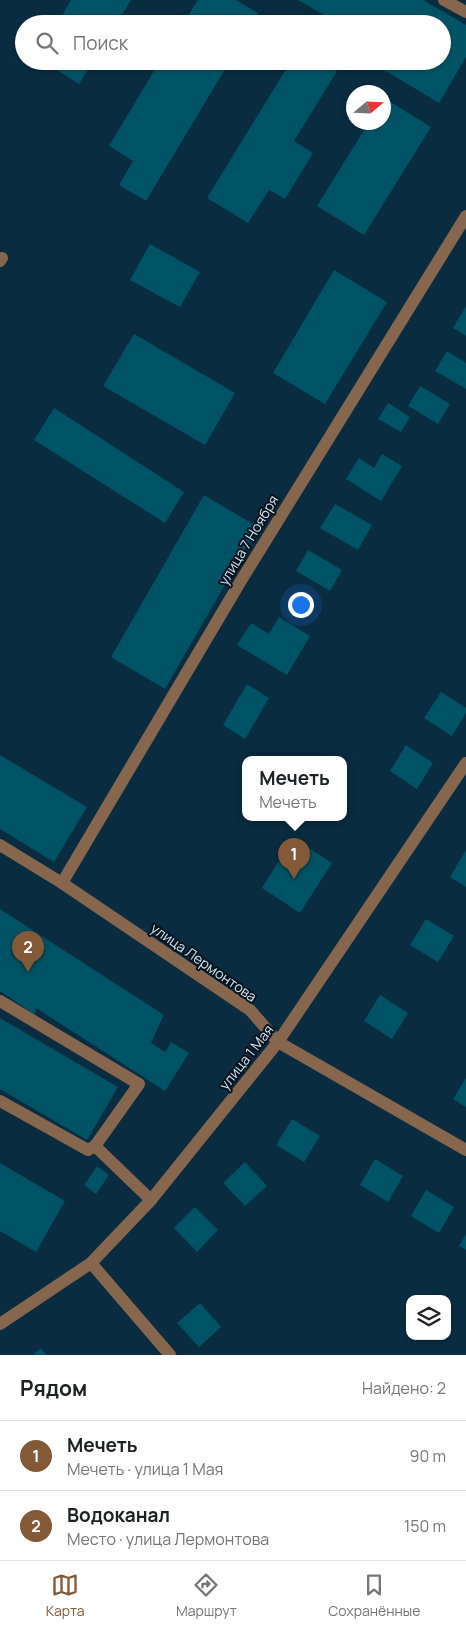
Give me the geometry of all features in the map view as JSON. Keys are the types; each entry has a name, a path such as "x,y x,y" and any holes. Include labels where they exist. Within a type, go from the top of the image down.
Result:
{"street":[{"path":"444,0 466,12"},
{"name":"улица 7 Ноября","path":"62,883 242,579 466,216"},
{"name":"улица 1 Мая","path":"0,1324 91,1263 152,1200 278,1042 466,764"},
{"name":"улица Лермонтова","path":"0,845 62,883 250,1010 278,1042 466,1150"},
{"path":"0,1002 139,1084 95,1146 88,1150 0,1101"},
{"path":"95,1146 152,1200"},
{"path":"91,1263 170,1355"}],"building":[{"path":"71,0 131,0 122,15 62,15"},
{"path":"198,0 236,0 258,13 257,15 189,15"},
{"path":"298,0 423,0 449,15 324,15"},
{"path":"451,16 466,25 466,57 439,103 384,70 451,70"},
{"path":"57,70 88,70 79,84"},
{"path":"155,70 225,70 146,201 119,185 133,161 109,146"},
{"path":"285,70 337,71 294,141 313,153 285,199 269,190 248,223 207,198"},
{"path":"391,102 431,127 364,235 317,206 364,130 391,130"},
{"path":"150,244 200,272 180,307 130,280"},
{"path":"334,270 387,302 325,404 273,373"},
{"path":"466,306 466,336 453,328"},
{"path":"134,334 235,393 205,445 103,386"},
{"path":"447,351 466,363 466,389 435,371"},
{"path":"420,386 450,404 438,424 408,406"},
{"path":"388,403 410,417 401,432 378,419"},
{"path":"54,408 184,492 165,523 34,440"},
{"path":"382,454 402,466 381,501 346,479 359,458 374,468"},
{"path":"204,495 258,527 165,689 111,657"},
{"path":"335,504 372,525 358,550 320,528"},
{"path":"308,550 342,570 330,591 296,571"},
{"path":"279,617 310,636 287,675 237,645 251,623 269,634"},
{"path":"247,684 269,698 245,739 223,725"},
{"path":"441,692 466,708 466,713 452,736 424,718"},
{"path":"406,745 433,763 417,789 390,771"},
{"path":"0,755 87,807 54,862 0,829"},
{"path":"307,847 332,863 300,913 262,888 279,861 292,870"},
{"path":"466,850 466,887 450,877"},
{"path":"0,909 164,1015 151,1043 165,1052 171,1042 189,1053 165,1091 36,1008 35,1015 0,991"},
{"path":"426,919 454,936 438,962 410,945"},
{"path":"380,995 408,1013 392,1039 364,1021"},
{"path":"0,1018 118,1087 87,1140 0,1089"},
{"path":"466,1078 466,1107 453,1099"},
{"path":"292,1119 320,1136 304,1162 276,1145"},
{"path":"375,1159 403,1176 388,1202 360,1185"},
{"path":"245,1162 267,1186 245,1206 223,1183"},
{"path":"0,1163 65,1201 36,1252 0,1231"},
{"path":"97,1166 109,1175 96,1194 84,1185"},
{"path":"426,1190 454,1207 439,1233 411,1216"},
{"path":"195,1207 218,1230 197,1252 174,1228"},
{"path":"466,1234 466,1250 459,1246"},
{"path":"200,1303 221,1327 199,1347 177,1323"},
{"path":"41,1348 46,1355 33,1355"}],"place":[{"name":"Мечеть","path":"294,879"},
{"name":"Водоканал","path":"28,972"}]}
